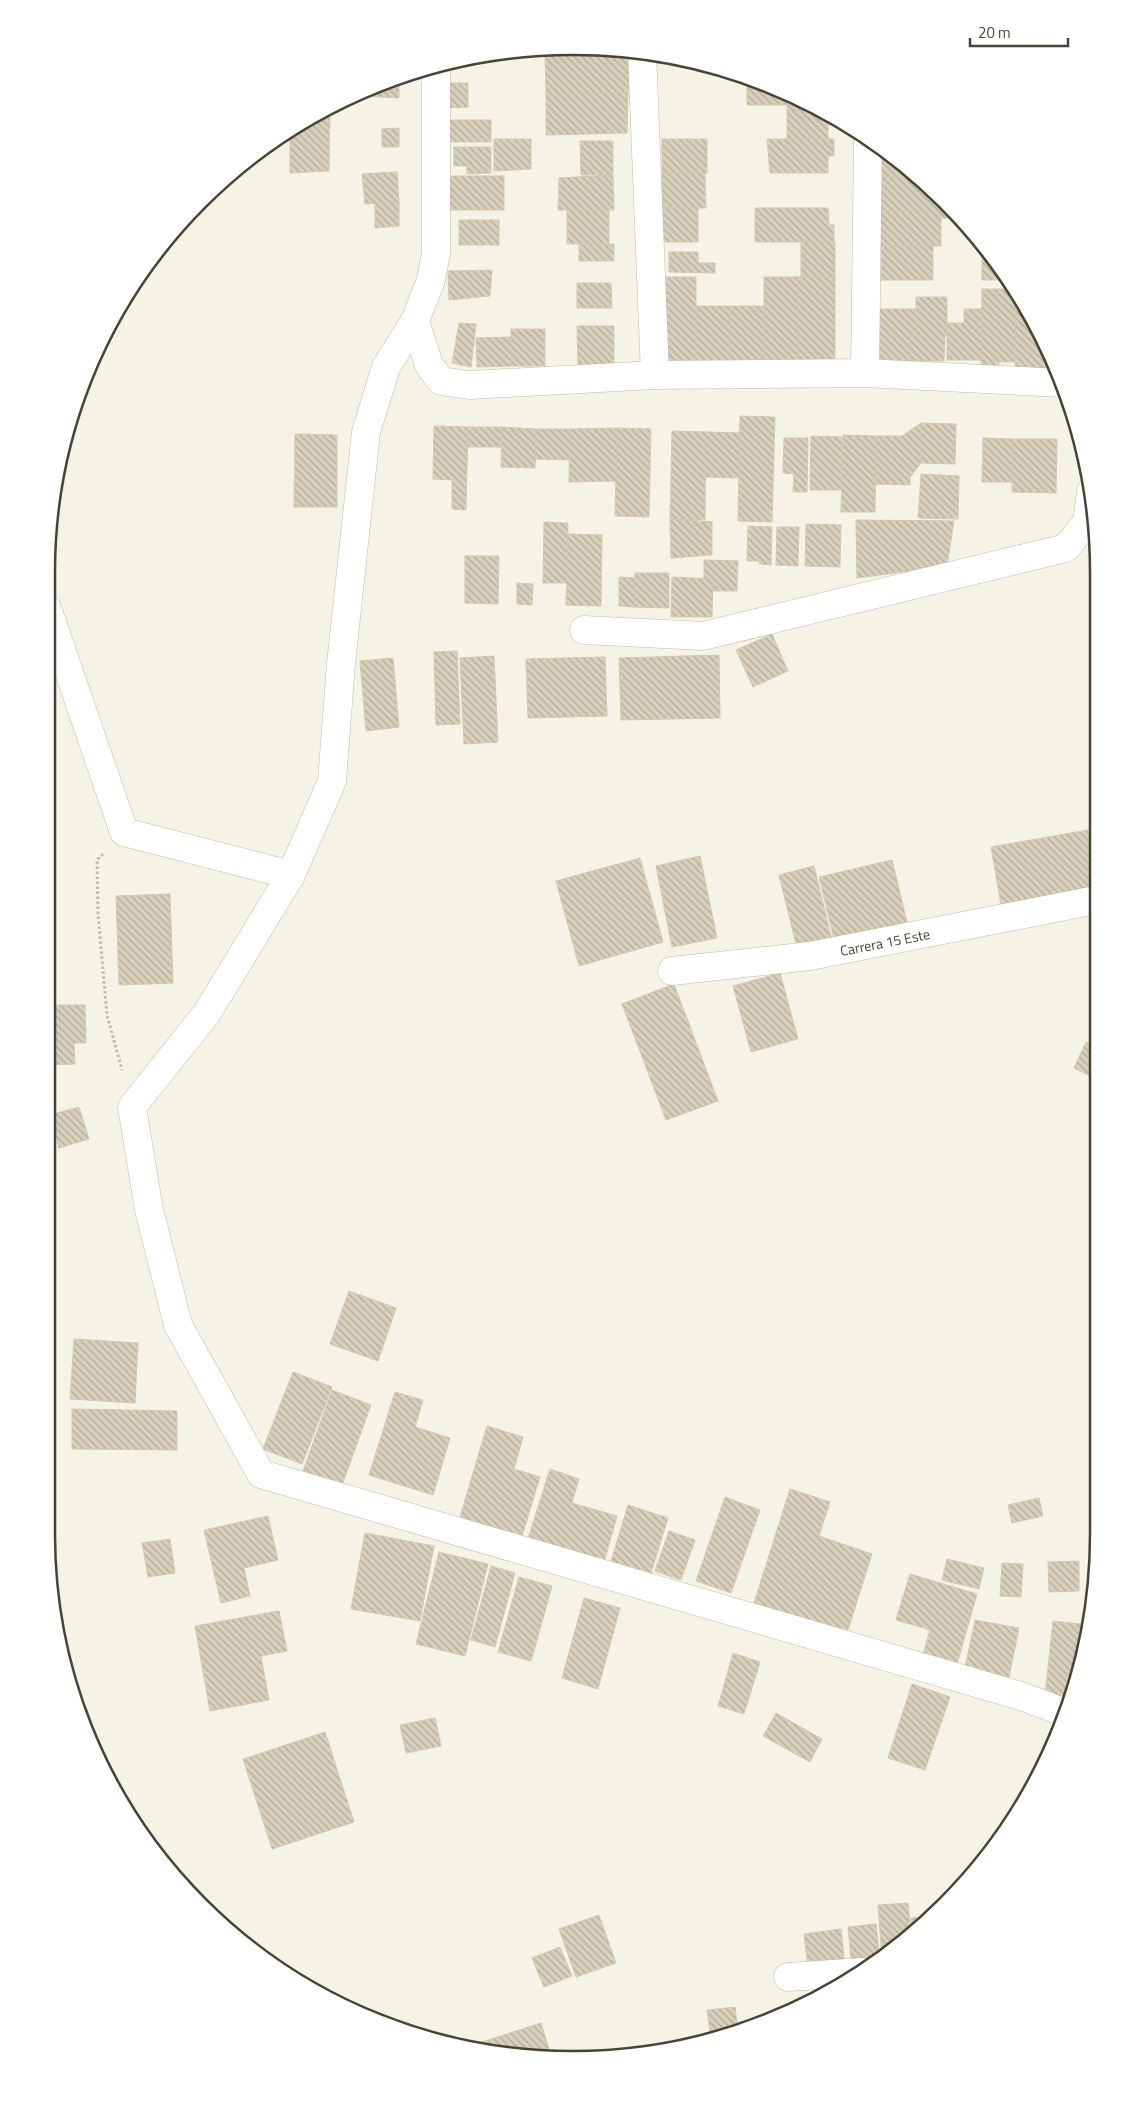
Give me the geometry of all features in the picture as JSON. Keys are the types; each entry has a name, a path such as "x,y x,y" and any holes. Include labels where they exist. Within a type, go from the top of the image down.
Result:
{"street":[{"path":"642,59 655,375"},
{"path":"436,74 436,253 431,280 415,321 386,367 366,432 341,664 332,781 291,876 207,1013 132,1107 149,1210 178,1325 261,1474 1024,1697 1059,1710"},
{"path":"865,373 868,148"},
{"path":"415,321 429,365 441,381 469,385 655,375 865,373 1054,383"},
{"path":"584,630 703,636 1066,548 1087,520"},
{"path":"55,631 124,832 291,876"},
{"name":"Carrera 15 Este","path":"672,971 810,956 1090,901"},
{"path":"788,1977 845,1973"}],"path":[{"path":"124,832 97,860 98,914 106,1015 132,1107"}],"building":[{"path":"572,55 631,58 628,92 546,95 545,56"},
{"path":"444,83 468,83 468,107 444,108"},
{"path":"399,85 399,98 369,96"},
{"path":"747,85 795,105 747,105"},
{"path":"628,92 627,133 546,135 546,95"},
{"path":"787,105 795,105 828,122 828,139 787,139"},
{"path":"330,116 329,171 290,173 290,139"},
{"path":"447,120 491,120 491,142 447,142"},
{"path":"399,128 399,147 382,147 382,129"},
{"path":"494,139 531,139 531,169 494,171"},
{"path":"662,139 707,139 707,173 662,173"},
{"path":"767,139 834,139 834,156 828,156 828,173 770,173"},
{"path":"580,141 613,141 613,175 581,175"},
{"path":"454,147 491,147 491,173 467,174 467,166 454,166"},
{"path":"883,158 907,177 877,177 877,160 883,160"},
{"path":"397,172 399,202 365,204 362,174"},
{"path":"662,173 705,173 706,208 662,208"},
{"path":"613,175 614,210 558,210 559,178"},
{"path":"447,176 504,176 504,210 447,210"},
{"path":"880,177 907,177 942,211 880,211"},
{"path":"399,202 399,226 375,228 375,203"},
{"path":"659,208 698,208 698,242 659,242"},
{"path":"755,208 828,208 829,225 834,225 834,242 755,242"},
{"path":"567,210 609,210 609,244 567,244"},
{"path":"878,211 942,211 949,218 941,218 941,246 880,246"},
{"path":"459,220 499,220 499,245 459,245"},
{"path":"801,242 835,242 835,277 801,277"},
{"path":"579,244 614,244 614,261 579,261"},
{"path":"881,246 933,246 933,280 881,280"},
{"path":"669,252 698,252 698,263 715,263 715,273 669,272"},
{"path":"982,256 999,280 982,280"},
{"path":"492,270 490,296 449,300 448,271"},
{"path":"659,277 696,277 696,375 659,375"},
{"path":"764,277 798,277 798,365 764,365"},
{"path":"798,277 835,277 835,365 798,365"},
{"path":"577,283 611,283 612,308 577,308"},
{"path":"982,289 1005,289 1016,306 1015,362 999,362 999,368 981,368"},
{"path":"916,297 947,297 947,335 945,336 944,361 910,361 910,335 916,335"},
{"path":"696,306 730,306 730,365 696,365"},
{"path":"730,306 764,306 764,365 730,365"},
{"path":"1016,306 1048,368 1015,368"},
{"path":"876,309 916,309 916,335 910,335 910,368 876,368"},
{"path":"964,309 982,309 981,360 947,360 947,323 964,323"},
{"path":"459,323 476,324 471,367 452,363"},
{"path":"577,326 614,326 614,366 578,366"},
{"path":"511,329 545,329 545,366 511,366"},
{"path":"511,337 511,366 477,367 476,338"},
{"path":"740,416 775,417 772,522 738,521"},
{"path":"921,423 921,463 910,477 910,485 876,484 876,436 902,436"},
{"path":"921,423 956,424 955,464 921,463"},
{"path":"434,426 468,427 466,510 452,509 452,480 433,479"},
{"path":"468,427 502,427 501,447 467,447"},
{"path":"502,427 536,429 535,468 501,467"},
{"path":"617,428 616,481 569,482 570,429"},
{"path":"617,428 651,429 649,517 615,516"},
{"path":"536,429 570,429 570,460 535,459"},
{"path":"672,431 706,432 705,520 670,519"},
{"path":"706,432 740,433 739,478 705,477"},
{"path":"295,434 337,435 337,507 294,507"},
{"path":"843,435 876,436 875,512 841,512"},
{"path":"811,436 842,437 841,490 810,490"},
{"path":"784,438 808,438 807,492 793,492 794,474 783,473"},
{"path":"983,438 1013,439 1012,482 982,482"},
{"path":"1013,439 1057,439 1056,493 1012,492"},
{"path":"921,474 959,476 958,519 918,518"},
{"path":"670,519 712,522 712,555 671,558"},
{"path":"856,520 954,521 947,566 857,578"},
{"path":"544,522 568,523 567,583 543,583"},
{"path":"806,524 841,525 840,567 805,566"},
{"path":"748,526 772,527 771,565 759,564 760,561 747,561"},
{"path":"777,527 799,527 798,566 776,565"},
{"path":"568,534 602,535 601,606 566,605"},
{"path":"465,556 499,556 498,604 465,603"},
{"path":"704,560 738,561 737,591 704,591"},
{"path":"635,573 669,573 669,608 634,607"},
{"path":"619,577 635,578 634,607 619,606"},
{"path":"672,577 713,579 712,617 671,617"},
{"path":"517,583 533,584 532,605 517,604"},
{"path":"772,634 788,671 753,687 736,650"},
{"path":"457,651 460,724 436,725 434,652"},
{"path":"719,655 720,718 621,720 619,658"},
{"path":"494,656 498,742 464,744 460,658"},
{"path":"605,657 607,716 528,718 526,659"},
{"path":"393,658 399,727 366,731 360,661"},
{"path":"1088,830 1090,843 1090,894 1002,910 991,847"},
{"path":"700,856 717,938 672,947 656,866"},
{"path":"640,858 663,942 579,966 556,881"},
{"path":"892,860 907,922 834,939 819,877"},
{"path":"814,866 832,940 797,948 779,875"},
{"path":"170,894 173,983 119,985 116,896"},
{"path":"780,973 798,1039 751,1052 733,986"},
{"path":"674,984 718,1101 666,1120 622,1004"},
{"path":"55,1005 85,1005 86,1043 74,1043 75,1064 55,1065"},
{"path":"1086,1042 1090,1044 1090,1076 1074,1068"},
{"path":"79,1107 89,1139 59,1148 55,1133 55,1114"},
{"path":"349,1291 396,1308 378,1361 330,1344"},
{"path":"74,1339 138,1343 135,1403 70,1399"},
{"path":"293,1372 332,1387 302,1464 263,1449"},
{"path":"332,1390 371,1405 341,1488 302,1474"},
{"path":"395,1392 423,1400 415,1427 450,1438 433,1495 369,1475"},
{"path":"72,1409 177,1411 177,1450 72,1449"},
{"path":"487,1426 523,1437 514,1469 540,1477 519,1546 457,1527"},
{"path":"550,1469 579,1479 572,1503 617,1516 603,1566 527,1542"},
{"path":"790,1489 830,1502 819,1536 872,1554 847,1633 754,1603"},
{"path":"725,1497 760,1510 731,1593 696,1581"},
{"path":"1039,1498 1043,1516 1012,1523 1008,1505"},
{"path":"628,1505 668,1518 649,1580 609,1568"},
{"path":"268,1516 278,1560 244,1568 250,1596 221,1603 204,1530"},
{"path":"669,1531 695,1540 681,1580 655,1571"},
{"path":"365,1533 434,1546 420,1621 351,1609"},
{"path":"170,1539 175,1573 148,1577 142,1543"},
{"path":"439,1552 488,1564 465,1656 416,1644"},
{"path":"947,1559 984,1568 979,1589 942,1580"},
{"path":"1079,1561 1079,1591 1049,1592 1048,1562"},
{"path":"1002,1563 1023,1564 1021,1597 1000,1596"},
{"path":"491,1566 515,1573 495,1647 471,1640"},
{"path":"910,1574 977,1594 957,1664 923,1654 930,1630 896,1620"},
{"path":"519,1577 552,1586 531,1661 498,1652"},
{"path":"584,1598 620,1608 598,1689 562,1678"},
{"path":"279,1611 287,1651 261,1656 269,1700 210,1711 195,1626"},
{"path":"975,1620 1019,1628 1009,1677 965,1668"},
{"path":"1053,1621 1082,1624 1064,1697 1045,1695"},
{"path":"733,1653 760,1662 744,1714 718,1706"},
{"path":"912,1684 950,1697 925,1770 888,1758"},
{"path":"776,1713 822,1739 810,1762 763,1736"},
{"path":"435,1718 441,1746 406,1753 400,1725"},
{"path":"325,1732 354,1822 272,1849 243,1759"},
{"path":"908,1903 910,1926 881,1949 878,1905"},
{"path":"599,1915 616,1963 576,1977 559,1929"},
{"path":"911,1918 919,1918 911,1925"},
{"path":"876,1924 879,1950 852,1969 848,1927"},
{"path":"841,1929 845,1966 808,1970 804,1934"},
{"path":"560,1947 572,1976 544,1987 532,1958"},
{"path":"735,2007 737,2025 710,2032 707,2010"},
{"path":"541,2023 549,2050 505,2047 480,2042"}]}
